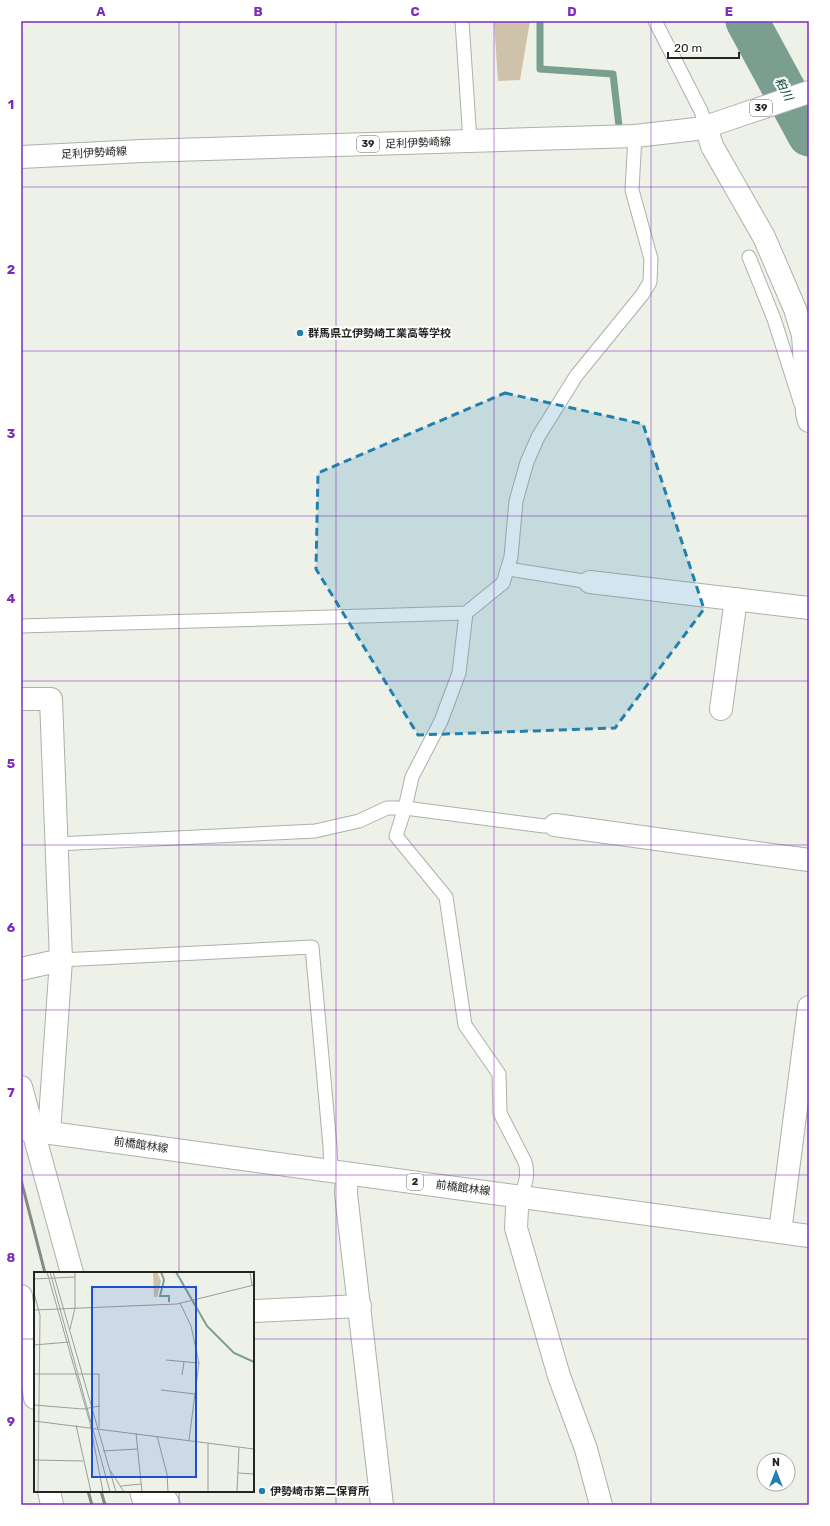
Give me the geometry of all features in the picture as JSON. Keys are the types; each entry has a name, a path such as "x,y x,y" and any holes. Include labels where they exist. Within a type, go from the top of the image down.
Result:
{"street":[{"name":"足利伊勢崎線","path":"21,156 634,136 681,132 710,125 809,92"},
{"path":"710,125 712,146 764,237 802,316 808,417"},
{"path":"590,582 809,608"},
{"path":"721,709 736,599"},
{"path":"21,699 51,699 61,960 34,1131"},
{"path":"555,825 809,860"},
{"path":"21,969 61,960"},
{"path":"780,1232 809,1007"},
{"path":"21,1087 72,1272"},
{"name":"前橋館林線","path":"34,1131 809,1236"},
{"path":"339,1172 346,1194 382,1505"},
{"path":"521,1196 517,1208 516,1228 559,1376 586,1449 601,1505"},
{"path":"21,1296 34,1390"},
{"path":"254,1311 360,1306"},
{"path":"49,1492 52,1505"},
{"path":"141,1492 145,1505"},
{"path":"162,1492 169,1505"}],"lane":[{"path":"462,21 470,141"},
{"path":"655,21 701,111 710,125"},
{"path":"21,626 466,613 503,583 511,558 516,501 527,462 538,437 576,376 642,295 650,282 651,258 632,190 634,136"},
{"path":"750,256 774,320 799,401 808,417"},
{"path":"508,568 590,582"},
{"path":"466,613 459,673 441,721 412,777 405,808 396,836 446,897 466,1025 499,1074 500,1113 528,1170 521,1196"},
{"path":"57,844 315,831 360,821 386,808 405,808 544,826 555,825"},
{"path":"61,960 312,947 330,1146 339,1172"}],"highlighted area":[{"path":"505,393 643,424 704,609 615,728 418,735 316,569 318,473"}],"shaded area":[{"path":"494,21 530,21 520,80 498,81"}],"waterway":[{"path":"540,21 540,69 613,74 619,126"},
{"name":"粕川","path":"747,21 809,135"}],"railway":[{"path":"21,1180 45,1272"},
{"path":"88,1492 92,1505"},
{"path":"101,1492 105,1505"}],"place":[{"name":"群馬県立伊勢崎工業高等学校","path":"300,333"},
{"name":"伊勢崎市第二保育所","path":"262,1491"}]}
